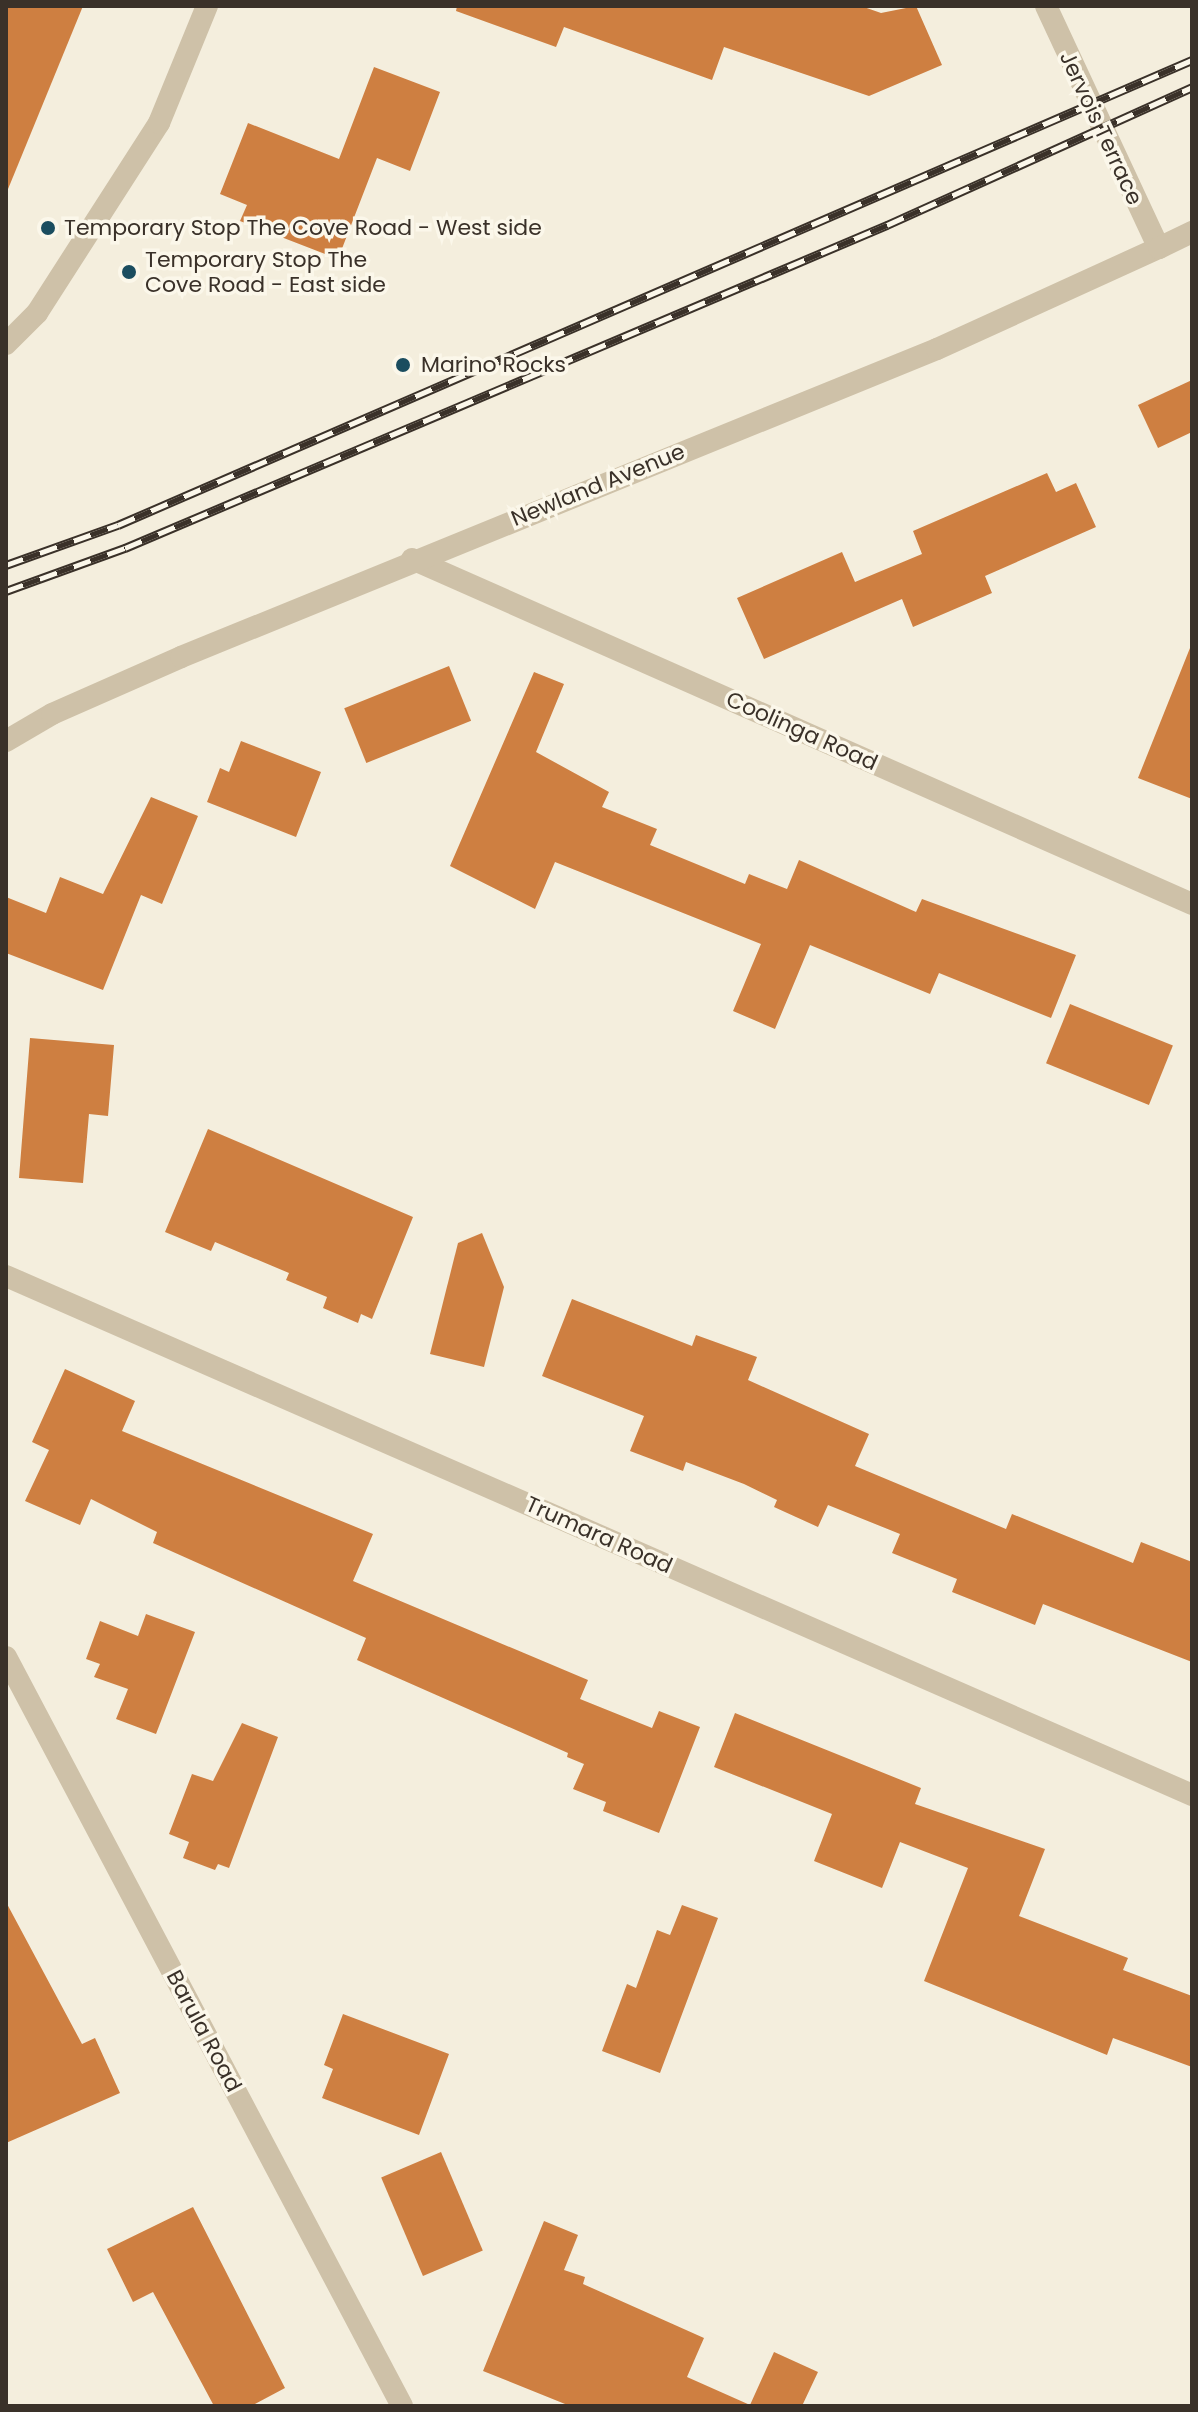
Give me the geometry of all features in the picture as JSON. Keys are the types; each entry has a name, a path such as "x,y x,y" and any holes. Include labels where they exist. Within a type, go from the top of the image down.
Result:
{"street":[{"path":"6,344 37,313 159,123 207,6"},
{"name":"Jervois Terrace","path":"1046,6 1159,248"},
{"name":"Newland Avenue","path":"6,741 66,708 412,559 937,349 1192,232"},
{"name":"Coolinga Road","path":"412,559 1192,904"},
{"name":"Trumara Road","path":"6,1276 1192,1795"},
{"name":"Barula Road","path":"6,1657 402,2406"}],"building":[{"path":"6,6 83,6 6,194"},
{"path":"457,6 861,6 881,13 916,6 942,65 869,96 724,47 712,80 564,27 556,47 456,11"},
{"path":"374,67 440,92 410,171 377,158 338,259 240,221 247,205 220,194 248,123 339,159"},
{"path":"1192,380 1192,432 1158,448 1138,405"},
{"path":"1047,473 1056,492 1076,483 1096,527 985,576 992,593 913,627 902,599 764,659 737,598 842,552 855,582 922,554 913,531"},
{"path":"1192,648 1192,799 1138,778"},
{"path":"449,666 471,721 366,763 344,708"},
{"path":"534,672 564,684 536,752 609,792 602,807 657,829 650,845 745,884 749,874 787,889 799,860 916,912 922,899 1076,955 1051,1018 939,973 930,994 810,945 775,1029 733,1011 761,944 555,862 535,909 450,866"},
{"path":"241,741 321,772 296,837 207,802 220,768 229,772"},
{"path":"151,797 198,816 162,904 141,895 103,990 6,953 6,897 46,913 60,877 103,894"},
{"path":"1070,1004 1173,1046 1149,1105 1046,1063"},
{"path":"30,1038 114,1045 108,1116 89,1114 83,1183 19,1178"},
{"path":"208,1129 413,1217 372,1319 361,1314 358,1323 323,1308 327,1297 286,1280 289,1273 215,1242 211,1251 165,1232"},
{"path":"482,1233 504,1287 484,1367 430,1354 458,1243"},
{"path":"572,1299 692,1346 696,1335 757,1357 748,1380 869,1434 855,1466 1006,1529 1012,1514 1133,1563 1141,1542 1192,1562 1192,1662 1043,1604 1035,1625 952,1592 957,1579 892,1553 900,1534 828,1505 818,1527 774,1507 777,1500 744,1484 686,1462 683,1471 630,1451 644,1416 542,1376"},
{"path":"65,1369 135,1401 122,1431 373,1534 353,1581 588,1680 580,1699 652,1728 659,1711 700,1727 659,1833 603,1811 606,1802 573,1789 584,1764 567,1757 568,1753 357,1660 366,1638 153,1543 157,1532 91,1499 80,1525 25,1501 49,1450 32,1442"},
{"path":"146,1614 195,1632 156,1734 116,1719 128,1689 94,1677 100,1664 86,1659 100,1621 138,1636"},
{"path":"735,1713 921,1788 915,1804 1045,1849 1019,1916 1128,1958 1123,1970 1192,1996 1192,2067 1113,2038 1107,2055 924,1981 968,1868 900,1842 882,1888 814,1861 832,1814 714,1767"},
{"path":"242,1723 278,1737 229,1868 218,1864 215,1870 183,1858 189,1842 169,1834 192,1774 213,1781"},
{"path":"6,1902 82,2044 95,2038 120,2093 6,2143"},
{"path":"682,1905 718,1918 660,2073 602,2051 627,1984 636,1988 657,1930 670,1935"},
{"path":"343,2014 449,2054 419,2135 322,2098 333,2069 324,2065"},
{"path":"441,2152 483,2250 423,2276 381,2177"},
{"path":"193,2207 285,2388 251,2406 214,2406 153,2292 133,2302 107,2249"},
{"path":"544,2221 578,2235 564,2270 585,2277 583,2284 704,2338 687,2377 750,2405 774,2352 818,2372 802,2406 570,2406 483,2371"}],"railway":[{"path":"6,565 118,525 1192,60"},
{"path":"6,591 125,548 887,225 1192,87"}],"place":[{"name":"Temporary Stop The Cove Road - West side","path":"48,228"},
{"name":"Temporary Stop The Cove Road - East side","path":"129,272"},
{"name":"Marino Rocks","path":"403,365"}]}
